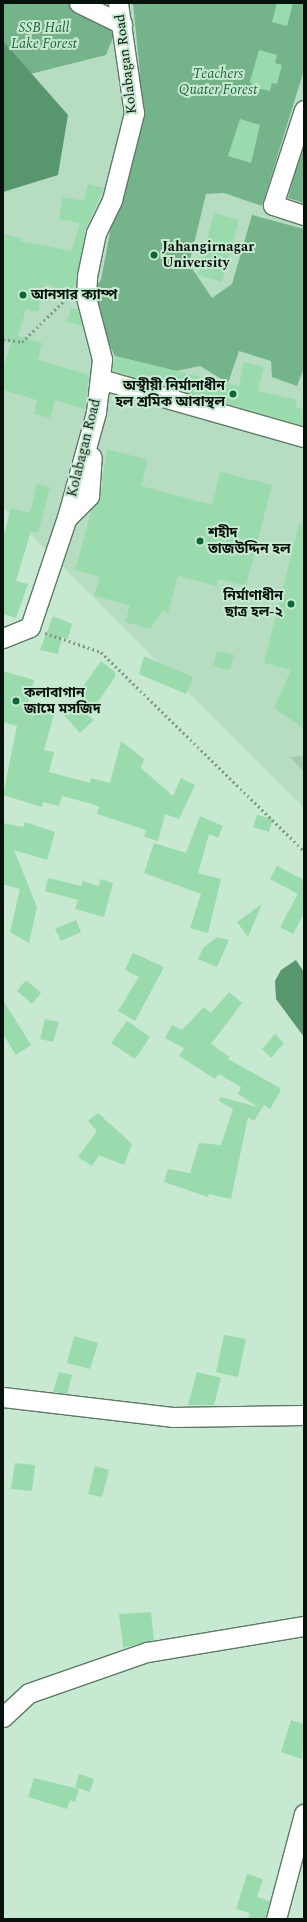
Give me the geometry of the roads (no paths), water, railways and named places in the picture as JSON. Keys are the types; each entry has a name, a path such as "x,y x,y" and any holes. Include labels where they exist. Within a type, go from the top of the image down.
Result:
{"street":[{"path":"79,3 122,24"},
{"name":"Kolabagan Road","path":"3,638 30,627 66,518 96,412 102,359 86,297 86,276 96,233 112,200 134,113 118,3"},
{"path":"304,110 273,205 304,215"},
{"path":"100,379 304,437"},
{"path":"3,1397 172,1417 304,1415"},
{"path":"3,1717 29,1693 147,1652 304,1626"},
{"path":"276,1919 304,1814"}],"place":[{"name":"Jahangirnagar University","path":"154,255"},
{"name":"আনসার ক্যাম্প","path":"23,295"},
{"name":"অস্থীয়ী নির্মানাধীন হল শ্রমিক আবাস্থল","path":"233,394"},
{"name":"শহীদ তাজউদ্দিন হল","path":"200,541"},
{"name":"নির্মাণাধীন ছাত্র হল-২","path":"291,604"},
{"name":"কলাবাগান জামে মসজিদ","path":"16,701"}],"park label":[{"name":"SSB Hall Lake Forest","path":"44,36"},
{"name":"Teachers Quater Forest","path":"218,82"}]}
